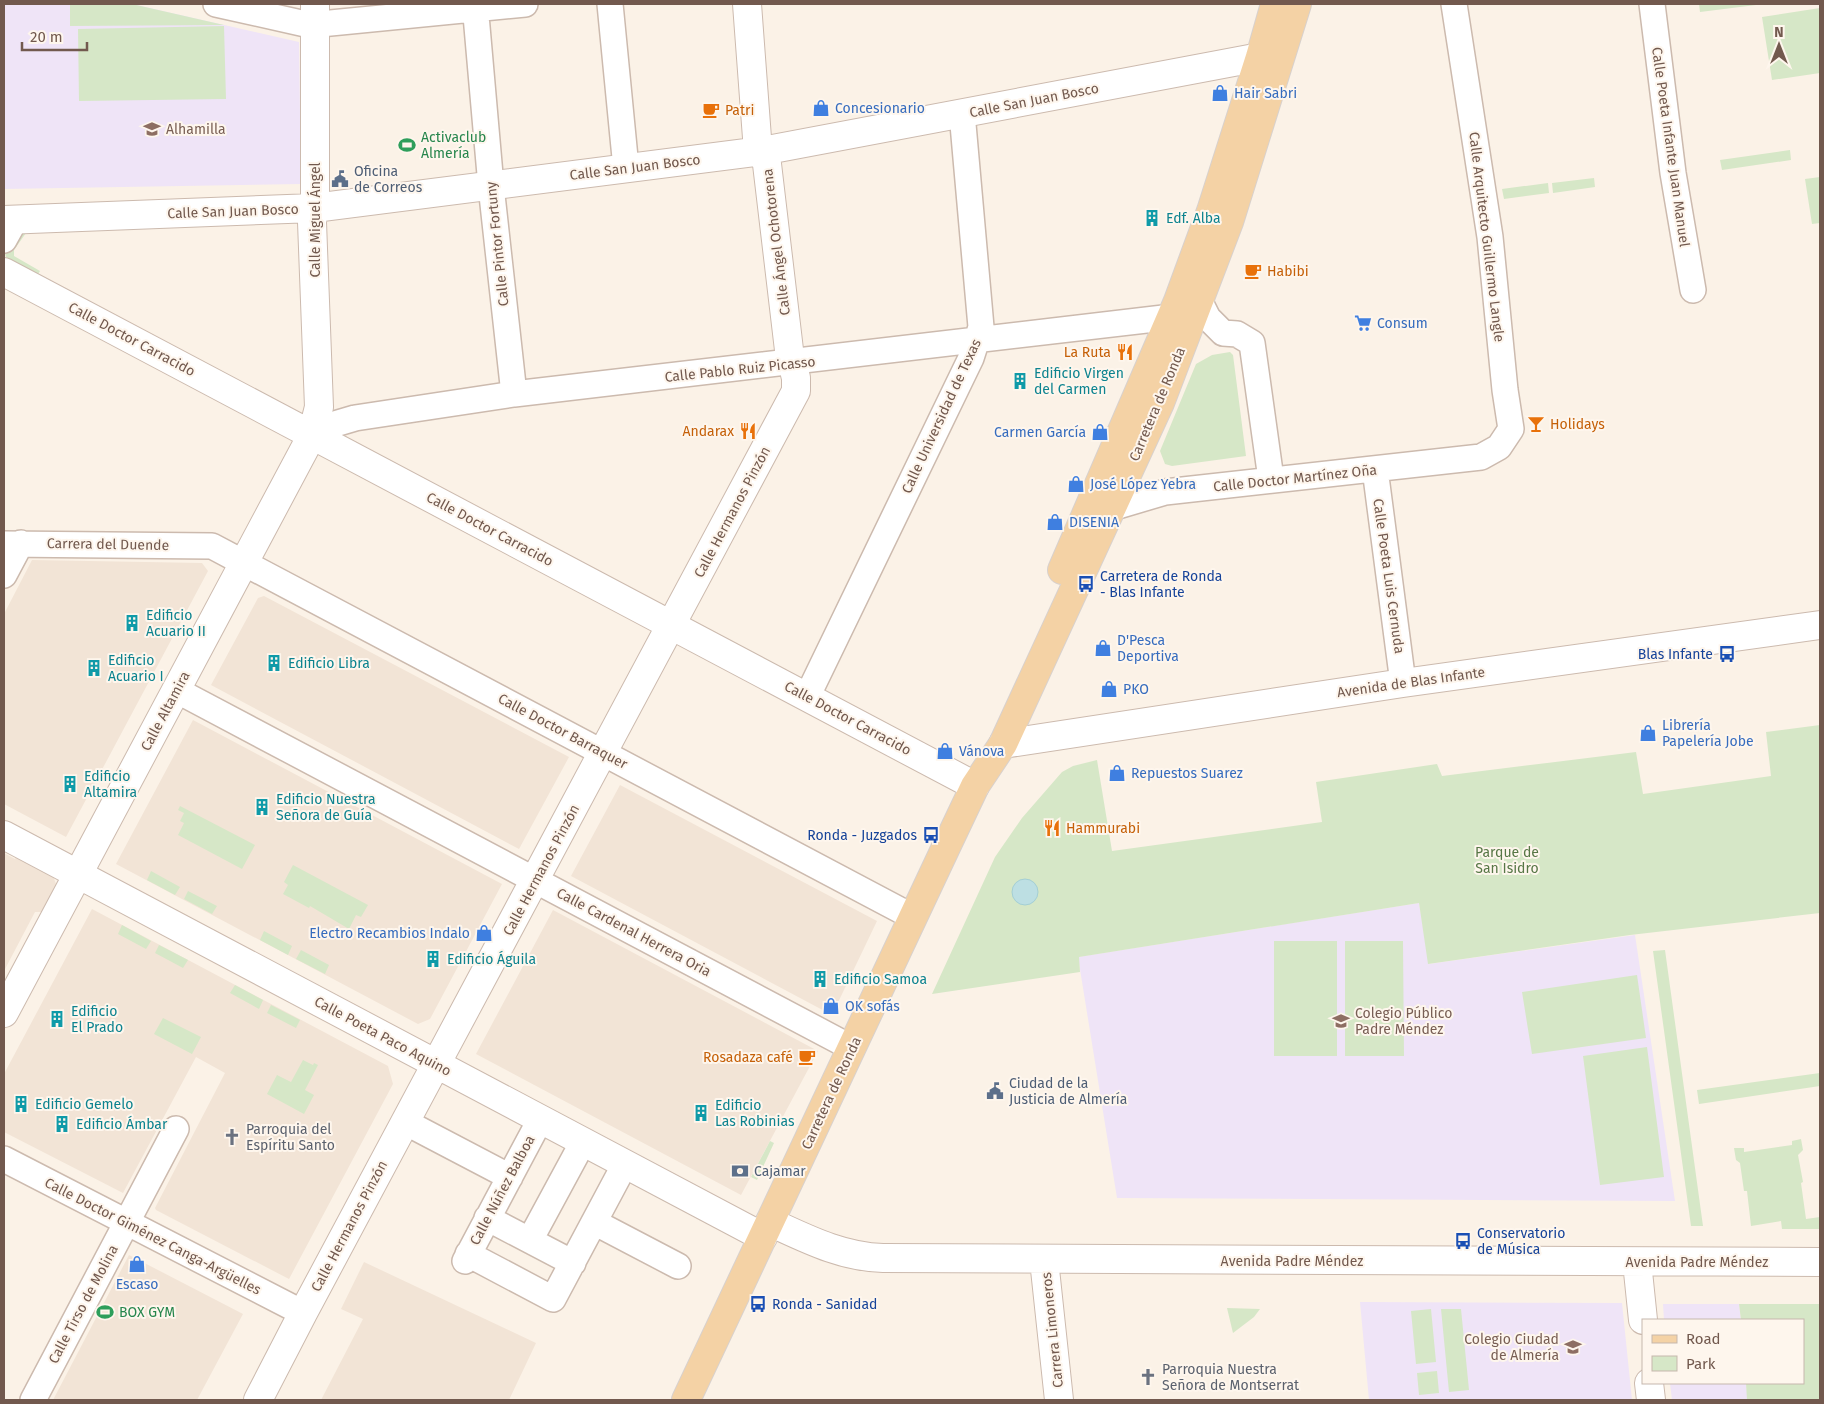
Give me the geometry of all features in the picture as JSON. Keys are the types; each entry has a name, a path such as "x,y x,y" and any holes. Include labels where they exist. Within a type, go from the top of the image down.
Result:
{"main road":[{"name":"Carretera de Ronda","path":"975,786 987,741 1172,317 1211,211 1260,57 1290,5"},
{"name":"Carretera de Ronda","path":"686,1400 975,786 1003,744 1160,403 1229,222 1290,5"}],"street":[{"path":"216,4 310,25 315,14 525,4"},
{"path":"610,4 626,168"},
{"name":"Calle Ángel Ochotorena","path":"747,4 757,138 768,164 791,362"},
{"name":"Calle Arquitecto Guillermo Langle","path":"1454,4 1490,237 1504,382 1511,429 1499,447 1481,457"},
{"name":"Calle Poeta Infante Juan Manuel","path":"1652,4 1673,173 1693,290"},
{"name":"Calle Pintor Fortuny","path":"475,6 491,186 514,394"},
{"name":"Calle Miguel Ángel","path":"312,435 319,407 312,222 314,208 315,14"},
{"name":"Calle San Juan Bosco","path":"9,227 314,208 762,151 1260,57"},
{"name":"Calle Universidad de Texas","path":"807,697 966,367 981,327 962,113"},
{"name":"Calle Doctor Carracido","path":"4,272 975,786"},
{"path":"1199,300 1208,318 1223,333 1237,334 1252,343 1271,479"},
{"name":"Calle Pablo Ruiz Picasso","path":"312,435 328,426 355,418 514,394 1172,317"},
{"name":"Calle Hermanos Pinzón","path":"258,1400 796,391 796,378 791,362"},
{"name":"Calle Altamira","path":"4,1014 312,435"},
{"name":"Calle Doctor Martínez Oña","path":"1111,508 1165,492 1481,457"},
{"name":"Calle Poeta Luis Cernuda","path":"1375,469 1403,683"},
{"path":"4,575 12,544"},
{"name":"Carrera del Duende","path":"12,544 212,546"},
{"name":"Calle Doctor Barraquer","path":"212,546 913,917"},
{"name":"Avenida de Blas Infante","path":"1003,744 1403,683 1820,625"},
{"name":"Calle Cardenal Herrera Oria","path":"176,690 852,1048"},
{"name":"Calle Poeta Paco Aquino","path":"4,835 540,1120 625,1164 766,1230"},
{"name":"Calle Núñez Balboa","path":"540,1120 466,1258 553,1299 573,1263"},
{"path":"406,1122 510,1177"},
{"name":"Calle Tirso de Molina","path":"33,1400 176,1129"},
{"path":"530,1240 583,1142"},
{"name":"Calle Doctor Giménez Canga-Argüelles","path":"4,1160 303,1314"},
{"path":"488,1218 573,1263 625,1164"},
{"path":"594,1222 678,1266"},
{"name":"Avenida Padre Méndez","path":"766,1230 838,1252 868,1258 1820,1262"},
{"name":"Carrera Limoneros","path":"1044,1260 1059,1400"},
{"path":"1637,1262 1643,1319"},
{"path":"1649,1384 1651,1400"}],"shaded area":[{"name":"Alhamilla","path":"4,4 132,4 299,42 301,184 4,189"},
{"path":"32,560 202,563 208,571 66,837 4,804 4,614"},
{"path":"264,596 569,757 519,849 211,685 258,598"},
{"path":"193,720 502,884 430,1019 418,1024 116,864"},
{"path":"620,785 877,921 832,1015 571,876"},
{"path":"4,853 15,859 18,853 52,873 56,884 55,890 43,912 35,912 4,971"},
{"path":"1419,903 1429,964 1635,935 1675,1201 1117,1198 1078,957"},
{"path":"92,909 388,1066 393,1084 289,1279 155,1208 225,1073 196,1057 123,1193 4,1132 4,1074"},
{"path":"553,910 818,1051 741,1195 476,1054"},
{"path":"129,1255 243,1314 197,1400 53,1400"},
{"path":"364,1262 536,1343 509,1400 321,1400 363,1319 341,1309"},
{"path":"1360,1302 1622,1303 1632,1400 1369,1400"},
{"path":"1663,1304 1739,1304 1741,1319 1664,1319"},
{"path":"1670,1384 1746,1384 1748,1400 1672,1400"}],"green space":[{"path":"70,4 132,4 224,25 70,26"},
{"path":"1699,4 1756,4 1756,5 1700,12"},
{"path":"1820,8 1820,73 1772,80 1762,17"},
{"path":"224,26 226,99 79,101 78,29"},
{"path":"1790,150 1791,160 1722,170 1720,160"},
{"path":"1820,177 1820,223 1812,224 1805,179"},
{"path":"1594,178 1595,187 1553,193 1552,183"},
{"path":"1548,183 1549,193 1504,199 1502,189"},
{"path":"17,232 26,233 14,250 14,256 40,271 37,276 6,257 5,253"},
{"path":"1230,352 1233,355 1246,456 1172,466 1165,464 1160,451 1196,364 1212,355"},
{"name":"Parque de San Isidro","path":"1820,725 1820,913 1630,935 1428,964 1419,903 1079,957 1080,972 932,994 995,857 1022,818 1062,772 1073,766 1097,760 1112,851 1322,822 1316,782 1437,764 1442,776 1636,752 1643,794 1771,776 1766,732"},
{"path":"180,806 255,845 242,869 178,835 184,823 180,821 184,813 178,810"},
{"path":"293,865 368,905 361,917 356,915 349,929 310,906 309,908 283,894 288,885 284,882"},
{"path":"151,871 180,887 175,895 147,880"},
{"path":"188,891 217,906 212,914 184,899"},
{"path":"122,925 151,941 146,949 118,934"},
{"path":"264,931 292,946 288,955 260,940"},
{"path":"1274,941 1337,941 1337,1056 1274,1056"},
{"path":"1345,941 1403,941 1404,1056 1345,1056"},
{"path":"159,945 188,960 183,968 155,953"},
{"path":"301,950 329,965 325,974 296,959"},
{"path":"1665,950 1703,1226 1691,1226 1653,951"},
{"path":"1637,975 1646,1038 1532,1054 1522,992"},
{"path":"235,985 263,1000 259,1009 230,993"},
{"path":"271,1005 300,1020 296,1028 267,1013"},
{"path":"163,1018 201,1037 192,1054 154,1034"},
{"path":"1647,1047 1664,1177 1600,1185 1583,1056"},
{"path":"303,1060 313,1065 314,1063 318,1065 305,1090 314,1095 304,1114 267,1094 277,1075 291,1082"},
{"path":"1820,1073 1820,1086 1699,1104 1697,1090"},
{"path":"1801,1139 1803,1150 1798,1155 1803,1182 1801,1183 1806,1219 1820,1217 1820,1229 1782,1229 1781,1221 1751,1226 1747,1191 1744,1191 1740,1163 1736,1160 1734,1148 1744,1148 1744,1152 1792,1145 1792,1141"},
{"path":"770,1141 774,1143 757,1180 751,1177"},
{"path":"1739,1304 1820,1304 1820,1400 1747,1400 1746,1384 1804,1384 1804,1319 1741,1319"},
{"path":"1227,1308 1260,1309 1254,1317 1233,1333"},
{"path":"1431,1309 1436,1362 1416,1364 1411,1311"},
{"path":"1441,1309 1461,1309 1469,1390 1449,1392"},
{"path":"1437,1371 1439,1393 1419,1395 1417,1373"}],"water":[{"path":"1025,879 1034,883 1038,892 1034,901 1025,905 1016,901 1012,892 1016,883"}],"place":[{"name":"Hair Sabri","path":"1220,93"},
{"name":"Concesionario","path":"821,108"},
{"name":"Patri","path":"711,110"},
{"name":"Alhamilla","path":"152,129"},
{"name":"Activaclub Almería","path":"407,145"},
{"name":"Oficina de Correos","path":"340,179"},
{"name":"Edf. Alba","path":"1152,218"},
{"name":"Habibi","path":"1253,271"},
{"name":"Consum","path":"1363,323"},
{"name":"La Ruta","path":"1125,352"},
{"name":"Edificio Virgen del Carmen","path":"1020,381"},
{"name":"Holidays","path":"1536,424"},
{"name":"Andarax","path":"748,431"},
{"name":"Carmen García","path":"1100,432"},
{"name":"José López Yebra","path":"1076,484"},
{"name":"DISENIA","path":"1055,522"},
{"name":"Carretera de Ronda - Blas Infante","path":"1086,584"},
{"name":"Edificio Acuario II","path":"132,623"},
{"name":"D'Pesca Deportiva","path":"1103,648"},
{"name":"Blas Infante","path":"1727,654"},
{"name":"Edificio Libra","path":"274,663"},
{"name":"Edificio Acuario I","path":"94,668"},
{"name":"PKO","path":"1109,689"},
{"name":"Librería Papelería Jobe","path":"1648,733"},
{"name":"Vánova","path":"945,751"},
{"name":"Repuestos Suarez","path":"1117,773"},
{"name":"Edificio Altamira","path":"70,784"},
{"name":"Edificio Nuestra Señora de Guía","path":"262,807"},
{"name":"Hammurabi","path":"1052,828"},
{"name":"Ronda - Juzgados","path":"931,835"},
{"name":"Electro Recambios Indalo","path":"484,933"},
{"name":"Edificio Águila","path":"433,959"},
{"name":"Edificio Samoa","path":"820,979"},
{"name":"OK sofás","path":"831,1006"},
{"name":"Edificio El Prado","path":"57,1019"},
{"name":"Colegio Público Padre Méndez","path":"1341,1021"},
{"name":"Rosadaza café","path":"807,1057"},
{"name":"Ciudad de la Justicia de Almería","path":"995,1091"},
{"name":"Edificio Gemelo","path":"21,1104"},
{"name":"Edificio Las Robinias","path":"701,1113"},
{"name":"Edificio Ámbar","path":"62,1124"},
{"name":"Parroquia del Espíritu Santo","path":"232,1137"},
{"name":"Cajamar","path":"740,1171"},
{"name":"Conservatorio de Música","path":"1463,1241"},
{"name":"Escaso","path":"137,1264"},
{"name":"Ronda - Sanidad","path":"758,1304"},
{"name":"BOX GYM","path":"105,1312"},
{"name":"Colegio Ciudad de Almería","path":"1573,1347"},
{"name":"Parroquia Nuestra Señora de Montserrat","path":"1148,1377"}]}
